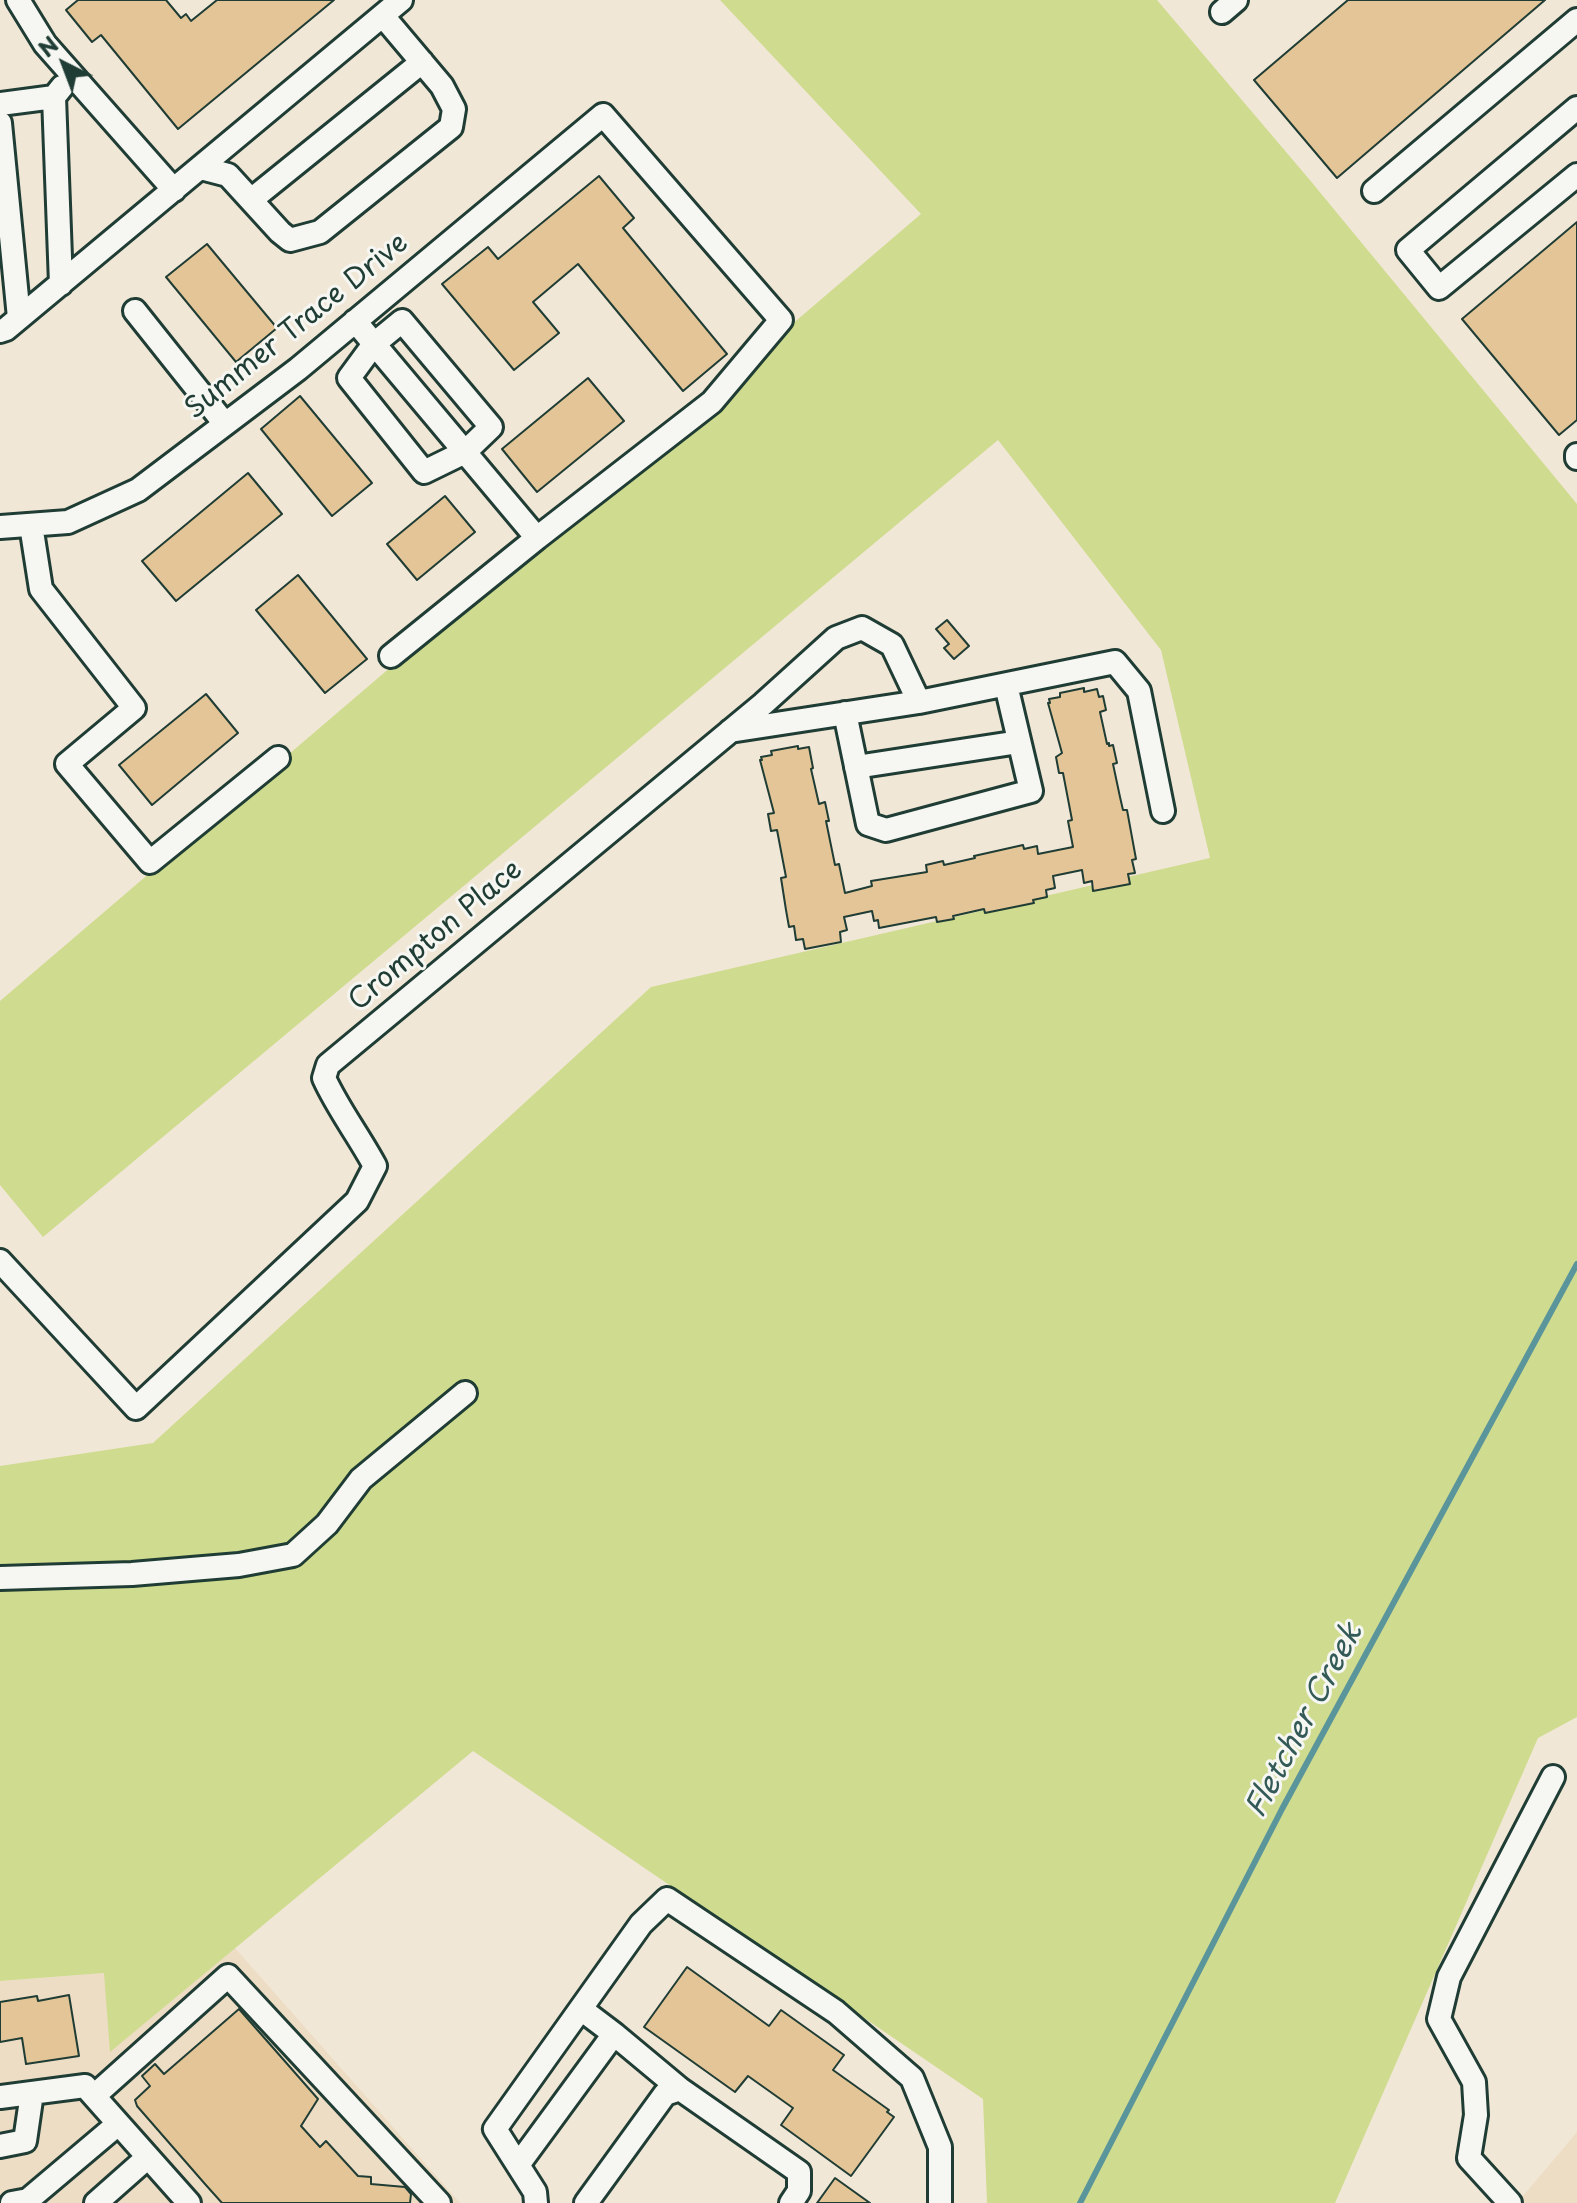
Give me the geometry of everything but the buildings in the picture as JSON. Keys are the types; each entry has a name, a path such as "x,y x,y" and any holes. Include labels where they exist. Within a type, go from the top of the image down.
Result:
{"street":[{"path":"18,0 45,44 174,190"},
{"path":"0,331 61,284 401,0"},
{"path":"201,168 228,175 290,240 320,232 451,127 454,109 442,86 383,16"},
{"path":"1374,191 1577,20"},
{"path":"251,200 422,62"},
{"path":"61,284 54,97 72,75"},
{"path":"0,104 54,97"},
{"path":"1577,108 1408,250 1439,288 1577,175"},
{"name":"Summer Trace Drive","path":"0,527 68,522 138,490 298,369 603,115 781,320 712,402 537,538"},
{"path":"0,123 19,318"},
{"path":"135,311 225,424"},
{"path":"355,321 537,538 391,656"},
{"path":"402,321 491,427 465,452 424,472 349,378 374,344 402,321"},
{"path":"31,525 41,589 134,708 67,764 150,862 278,758"},
{"name":"Crompton Place","path":"0,1261 136,1408 357,1201 375,1166 335,1102 324,1078 328,1065 730,731 836,638 862,628 892,645 919,702"},
{"path":"730,731 919,702 1115,662 1139,691 1163,811"},
{"path":"845,713 868,824 886,830 1031,791 1006,685"},
{"path":"856,767 1019,742"},
{"path":"0,1578 132,1574 239,1565 293,1555 327,1524 361,1479 465,1393"},
{"path":"1510,2203 1469,2158 1476,2115 1474,2082 1439,2019 1449,1977 1553,1777"},
{"path":"536,2203 535,2192 495,2129 641,1924 667,1899 836,2012 912,2078 940,2147 940,2203"},
{"path":"94,2096 228,1976 439,2203"},
{"path":"581,2009 680,2089 799,2172 799,2191 791,2203"},
{"path":"518,2165 614,2034"},
{"path":"0,2097 85,2086 148,2157 180,2200"},
{"path":"586,2203 665,2094 680,2089"},
{"path":"0,2146 25,2141 32,2093"},
{"path":"12,2203 28,2200 118,2124"},
{"path":"96,2203 148,2157"}],"shaded area":[{"path":"235,1948 460,2203 0,2203 0,1981 105,1973 111,2051"},
{"path":"1577,2132 1577,2203 1517,2203"}],"green space":[{"path":"720,0 1157,0 1577,504 1577,1717 1538,1738 1335,2203 987,2203 983,2099 473,1751 110,2052 104,1973 0,1981 0,1466 153,1443 651,987 1210,858 1161,650 998,440 43,1237 0,1185 0,1001 921,214"}],"waterway":[{"name":"Fletcher Creek","path":"1080,2203 1282,1809 1577,1264"}]}
